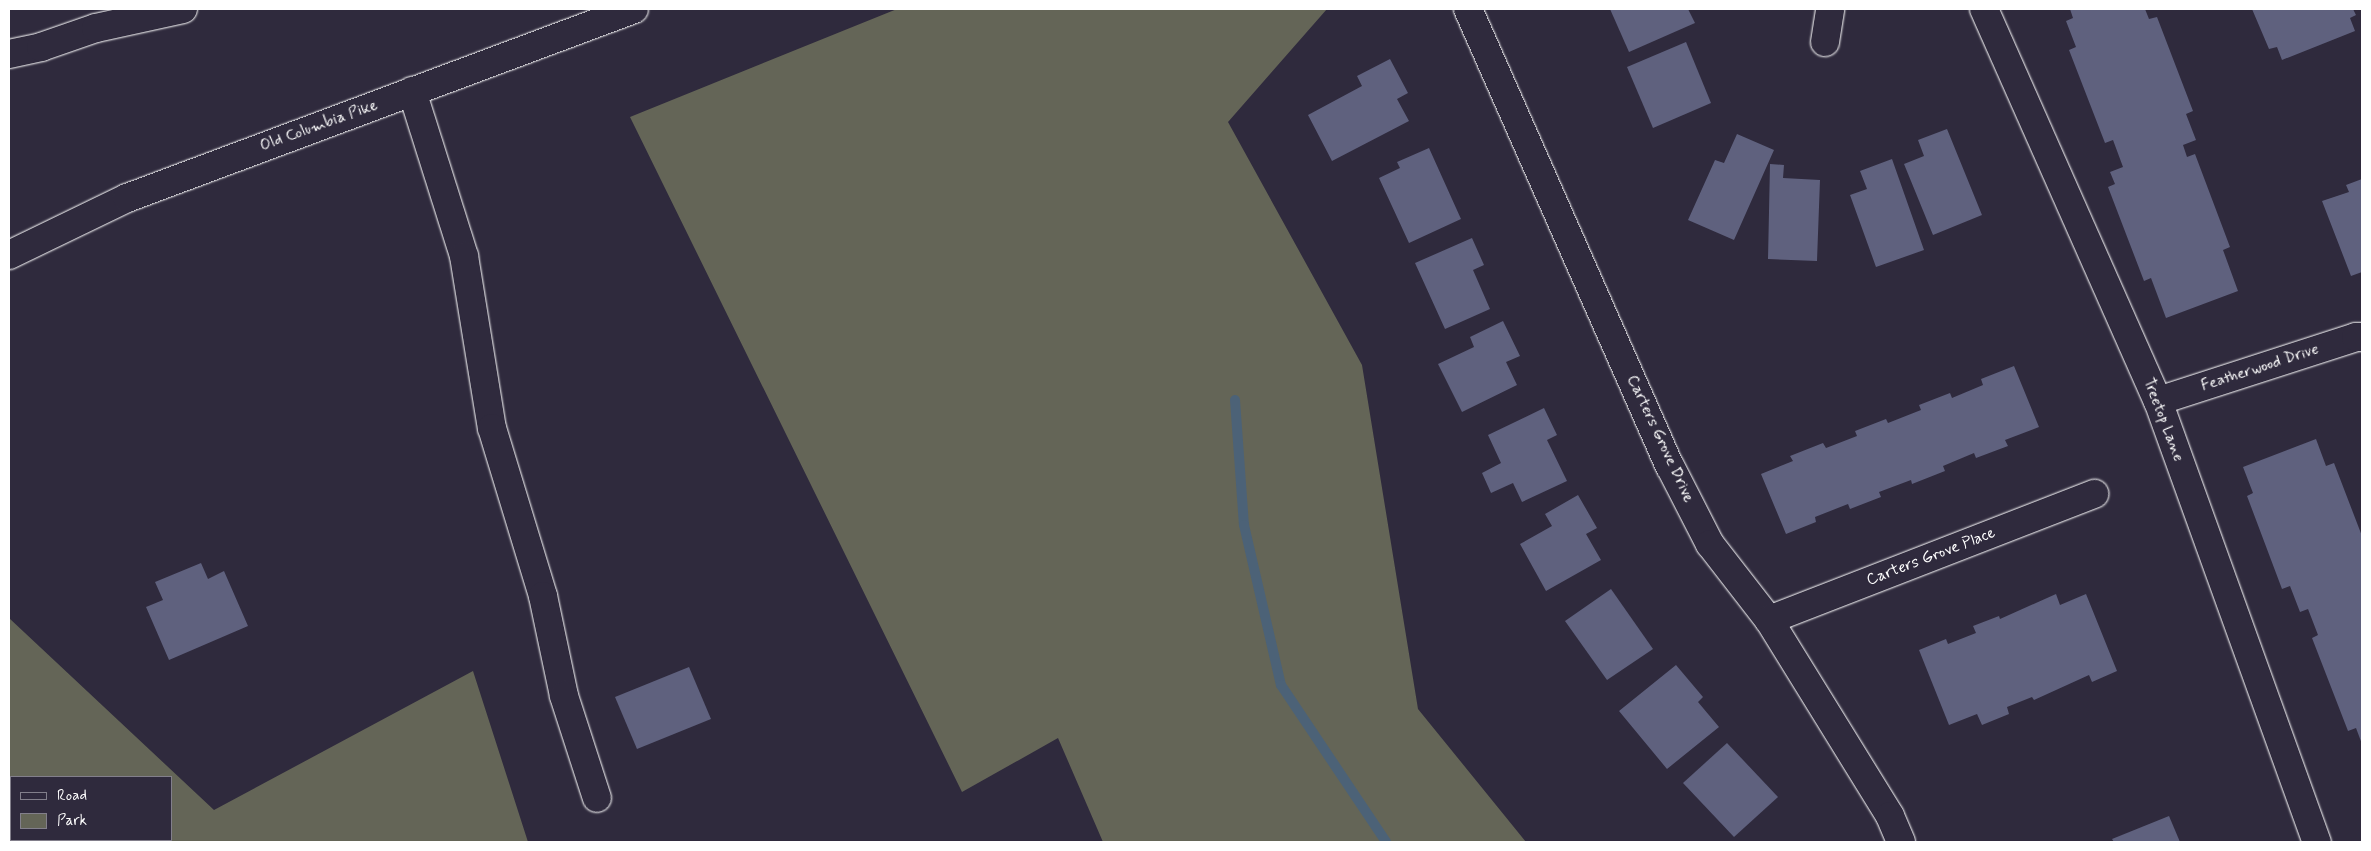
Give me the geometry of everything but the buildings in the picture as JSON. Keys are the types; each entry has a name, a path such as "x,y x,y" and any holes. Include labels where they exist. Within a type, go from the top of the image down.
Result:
{"street":[{"path":"9,54 41,47 94,18 183,9"},
{"name":"Old Columbia Pike","path":"9,255 127,198 634,9"},
{"name":"Carters Grove Drive","path":"1468,9 1670,466 1710,544 1769,620 1890,816 1901,842"},
{"path":"1825,42 1830,9"},
{"name":"Treetop Lane","path":"1984,9 2158,402 2317,842"},
{"path":"412,91 464,256 492,428 543,596 564,696 597,798"},
{"name":"Featherwood Drive","path":"2158,402 2356,337 2362,337"},
{"name":"Carters Grove Place","path":"1769,620 2094,494"}],"green space":[{"path":"897,9 1327,9 1228,122 1362,365 1418,709 1526,842 1103,842 1058,738 962,792 630,117"},
{"path":"9,618 214,810 473,671 528,842 9,842"}],"waterway":[{"path":"1235,400 1244,525 1281,685 1386,842"}]}
